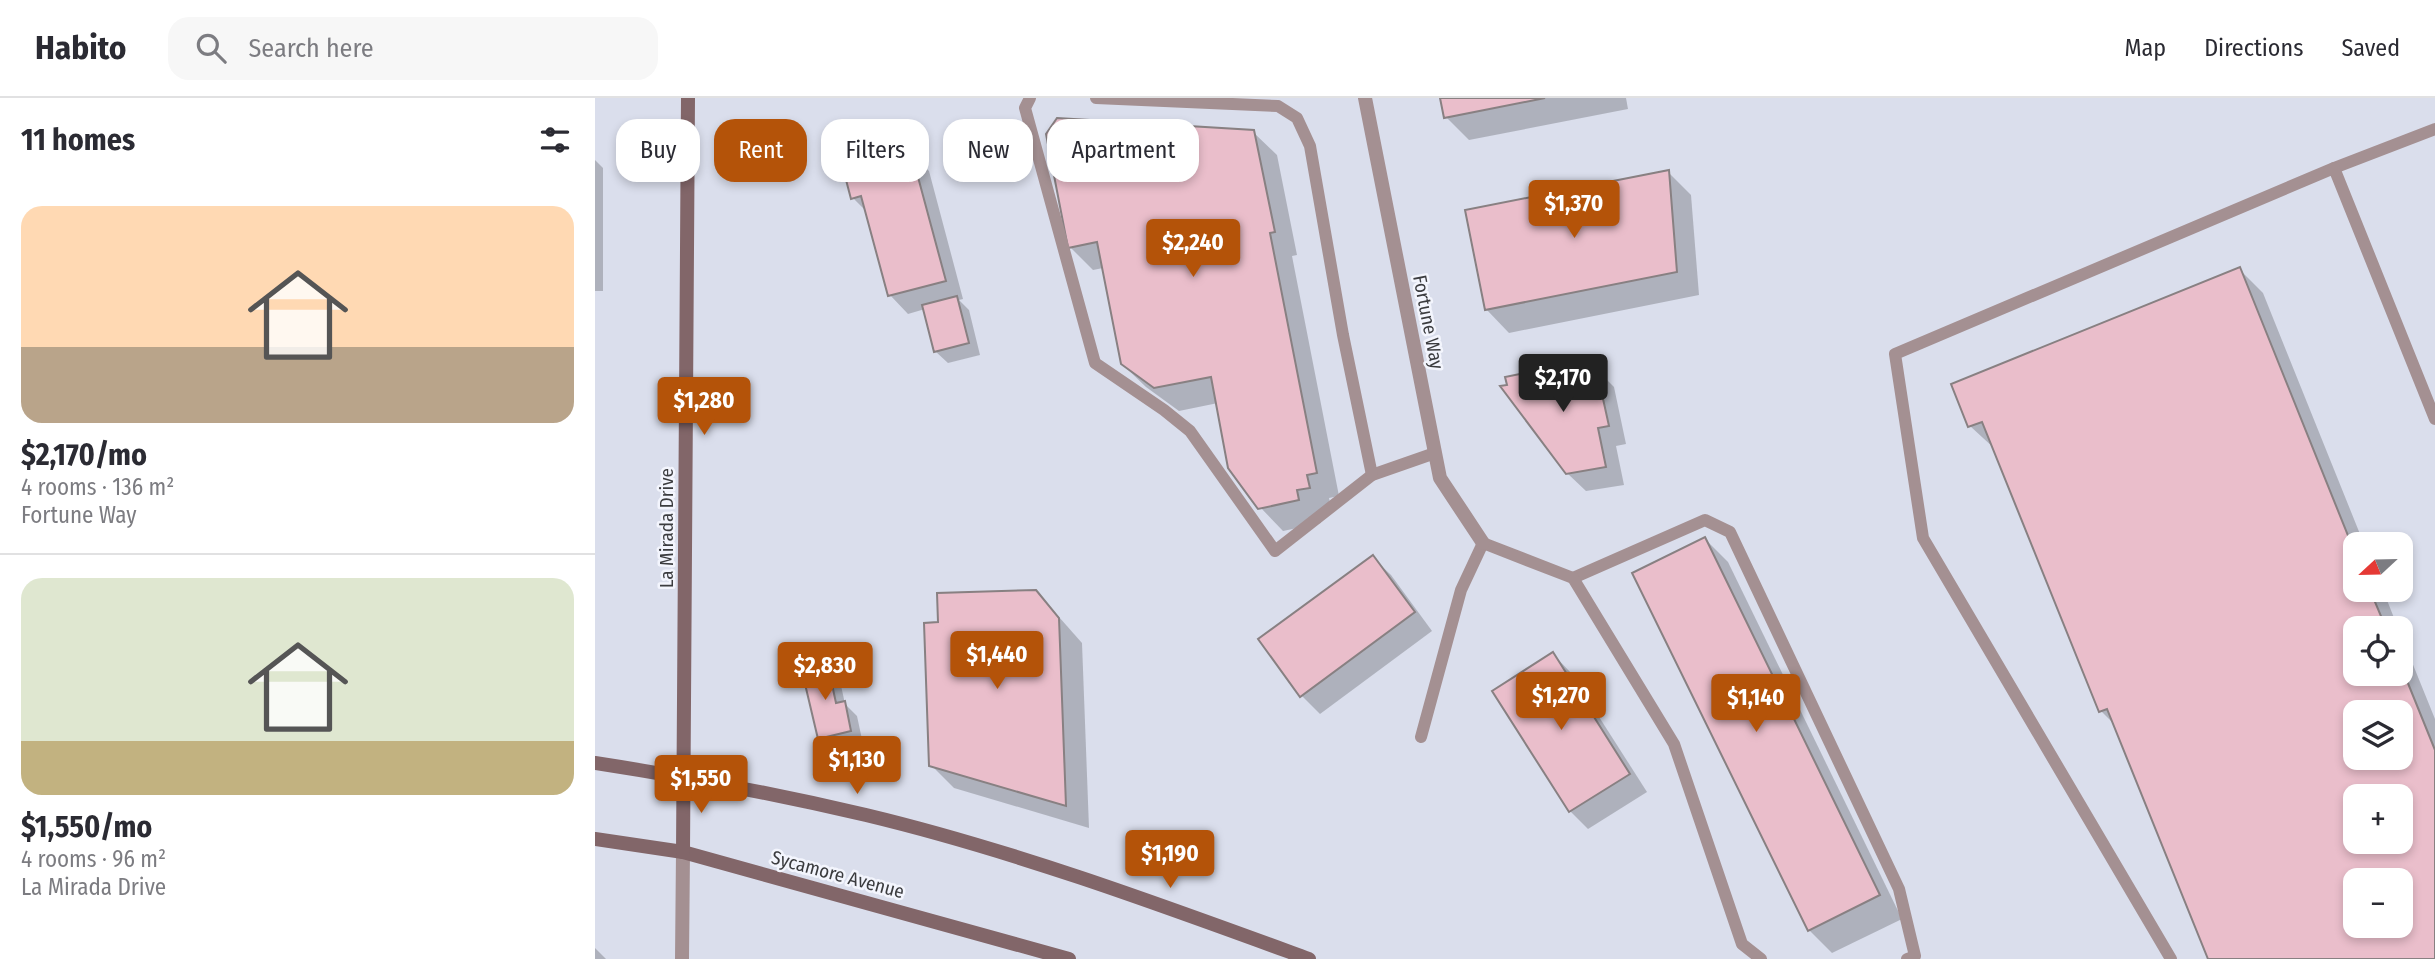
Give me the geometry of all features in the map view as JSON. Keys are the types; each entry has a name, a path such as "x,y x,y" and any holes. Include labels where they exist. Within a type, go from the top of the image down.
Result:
{"main road":[{"name":"La Mirada Drive","path":"683,852 688,98"},
{"path":"595,763 685,777 868,816 1120,890 1309,959"},
{"name":"Sycamore Avenue","path":"595,839 683,852 1069,959"}],"street":[{"name":"Fortune Way","path":"1365,98 1440,478 1483,543"},
{"name":"La Mirada Drive","path":"682,959 683,852"}],"lane":[{"path":"1030,98 1025,108 1095,363 1164,410 1189,431 1275,551 1373,475 1435,453"},
{"path":"1095,98 1278,106 1297,118 1310,146 1343,335 1373,475"},
{"path":"2171,959 1923,538 1895,355 2435,129"},
{"path":"2334,169 2435,419"},
{"path":"1573,578 1705,520 1730,532 1899,888 1915,956 1907,959"},
{"path":"1421,737 1461,590 1483,543 1573,578 1674,744 1742,944 1761,959"}],"shaded area":[{"path":"595,98 2435,98 2435,959 595,959"}],"building":[{"path":"1440,98 1545,98 1444,118"},
{"path":"1199,127 1254,130 1275,232 1270,233 1317,473 1307,475 1310,488 1297,490 1299,500 1258,509 1228,468 1211,377 1154,388 1121,364 1097,242 1068,248 1055,182 1199,182"},
{"path":"1669,170 1677,272 1485,310 1465,210"},
{"path":"847,182 919,182 946,281 888,296 861,196 851,199"},
{"path":"2240,267 2347,532 2343,532 2343,602 2375,602 2381,616 2343,616 2343,686 2409,686 2435,750 2435,959 2208,959 2107,709 2099,712 1982,422 1968,427 1951,384"},
{"path":"957,296 969,343 934,352 922,305"},
{"path":"1596,367 1609,426 1598,428 1606,467 1566,474 1500,386 1507,385 1505,377 1549,368 1550,376"},
{"path":"1705,537 1880,895 1808,931 1632,573"},
{"path":"1373,555 1415,612 1300,697 1258,639"},
{"path":"1036,590 1059,618 1066,806 929,766 924,623 938,622 937,593"},
{"path":"1553,652 1630,774 1569,812 1492,691"},
{"path":"827,661 836,703 845,701 851,731 818,739 801,667"}]}
